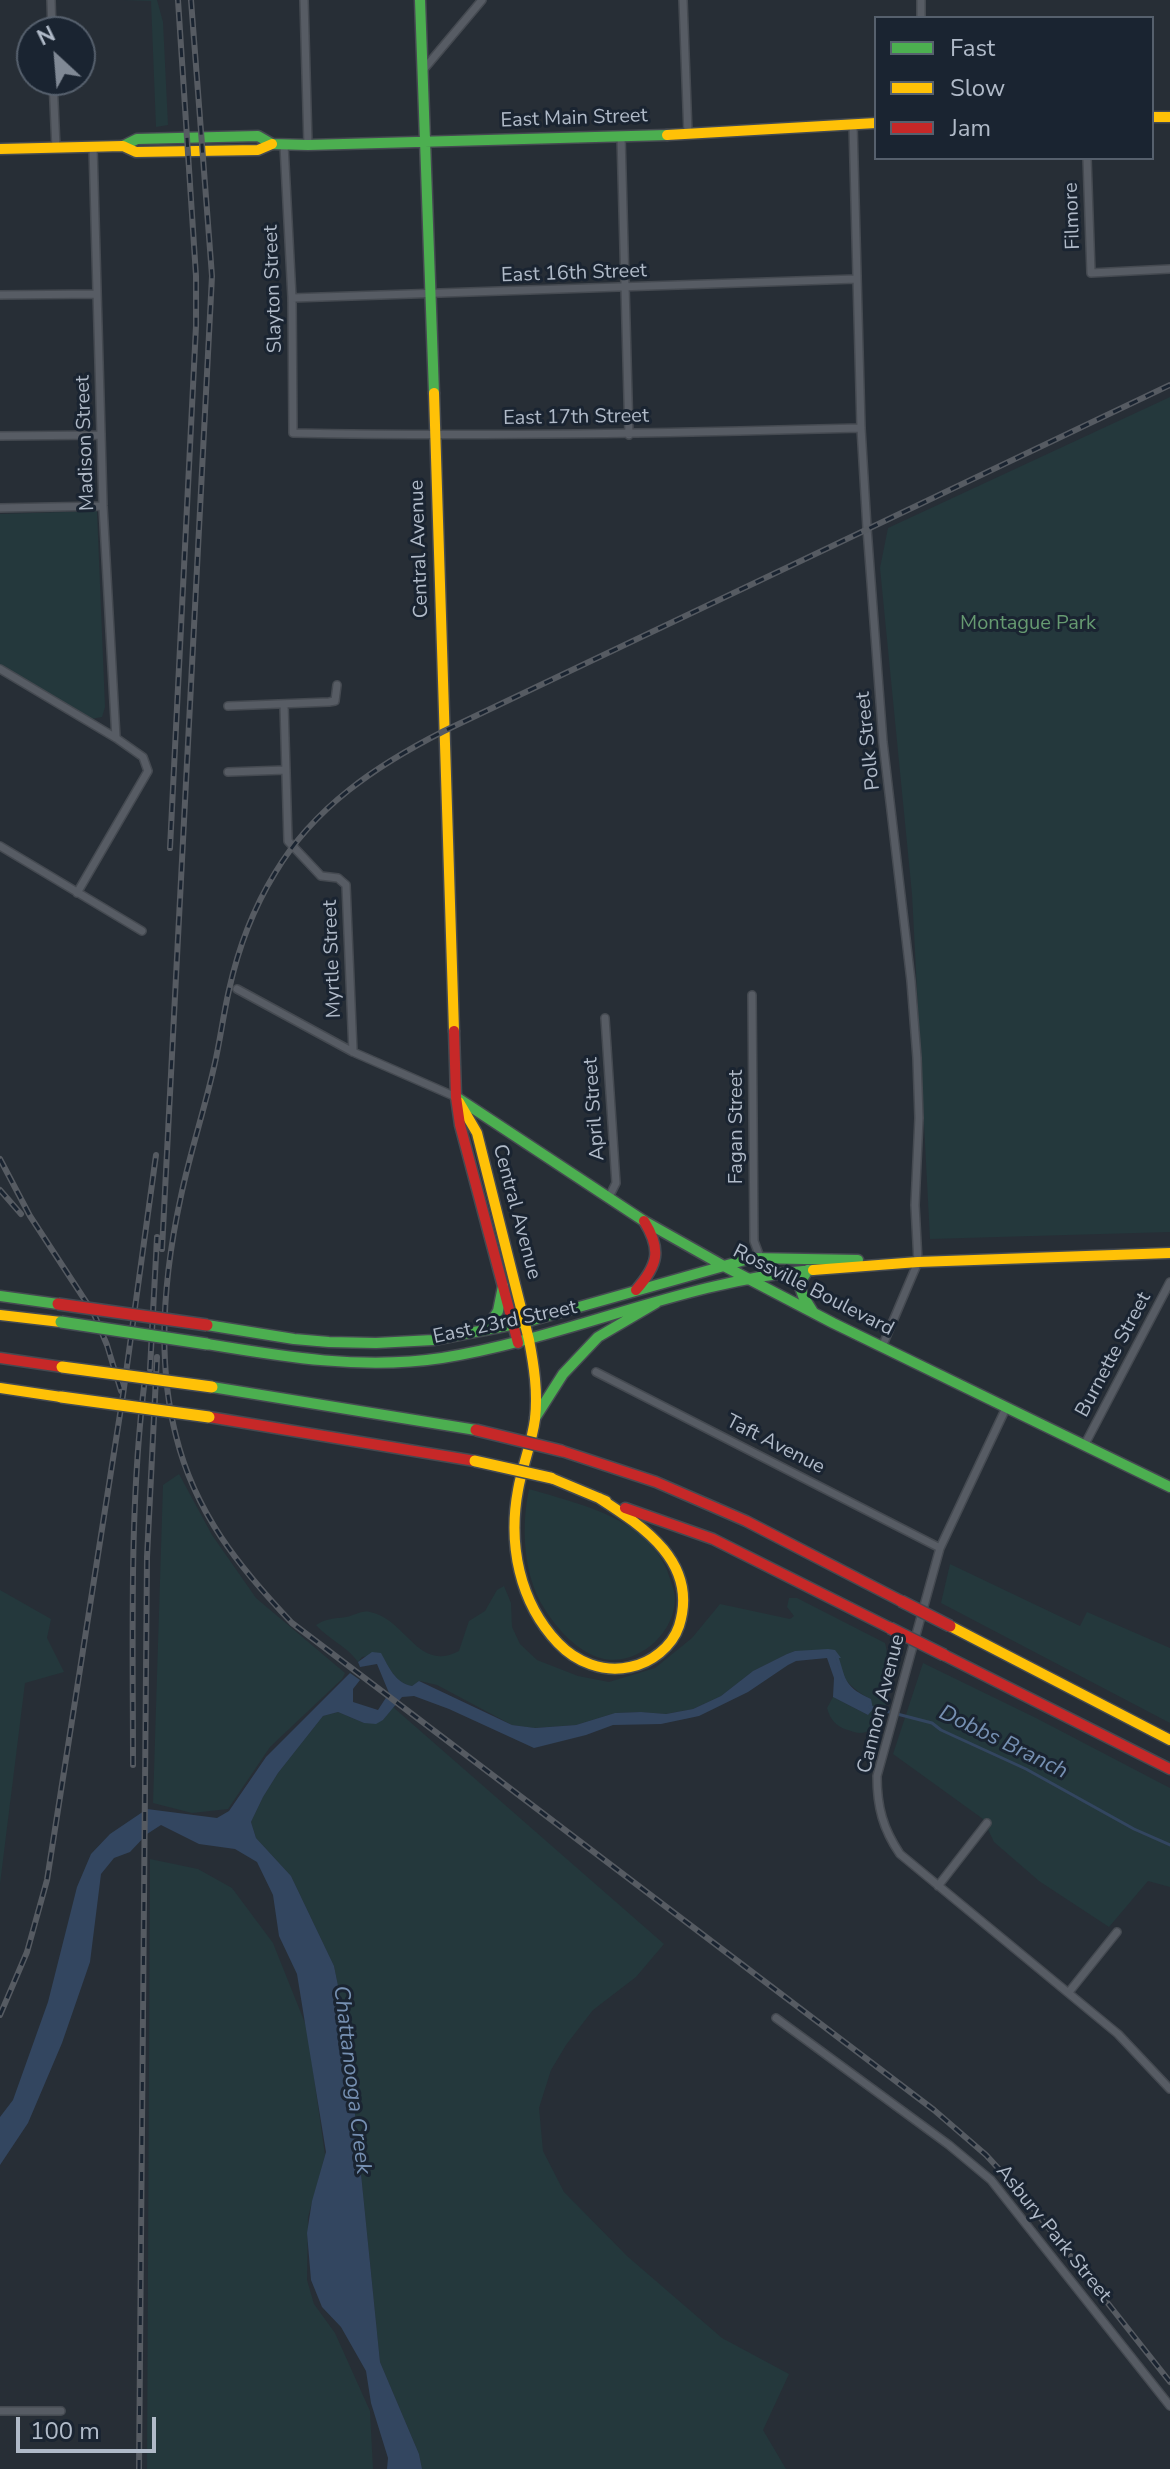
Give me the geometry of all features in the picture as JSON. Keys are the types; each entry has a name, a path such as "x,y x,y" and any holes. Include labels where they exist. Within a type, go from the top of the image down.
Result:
{"main road":[{"name":"Central Avenue","path":"420,0 456,1097 460,1125 503,1286 520,1323"},
{"name":"East Main Street","path":"0,149 123,146 137,139 258,136 278,144 308,145 688,134 874,123"},
{"name":"Central Avenue","path":"456,1097 477,1133 524,1342 535,1370 535,1418"},
{"name":"Rossville Boulevard","path":"456,1097 644,1221 722,1265 882,1347 1170,1487"},
{"path":"636,1290 656,1265 657,1250 652,1232 644,1221"},
{"name":"East 23rd Street","path":"0,1315 313,1361 377,1363 440,1358 524,1342 746,1278 918,1262 1170,1253"},
{"name":"East 23rd Street","path":"0,1296 294,1339 376,1343 433,1340 520,1323 760,1257 918,1262"},
{"path":"808,1270 799,1284 813,1312"},
{"path":"486,1330 498,1311 503,1286"},
{"path":"599,1498 636,1521 660,1542 676,1569 683,1608 677,1629 664,1651 643,1664 614,1670 594,1666 569,1653 548,1634 533,1613 517,1559 516,1502 535,1418 563,1374 598,1337 656,1303"},
{"path":"0,1358 212,1387 476,1430 562,1451 656,1482 746,1521 1170,1740"},
{"path":"0,1388 209,1417 475,1461 551,1478 713,1539 1170,1769"}],"street":[{"path":"304,0 308,145"},
{"path":"424,69 482,0"},
{"path":"683,0 688,134"},
{"path":"54,96 56,148"},
{"name":"Polk Street","path":"853,124 861,428 883,742 911,981 919,1118 915,1205 918,1262 882,1347"},
{"path":"621,136 629,435"},
{"name":"Slayton Street","path":"278,144 292,298 293,433"},
{"name":"Madison Street","path":"93,147 103,506 116,738"},
{"name":"Filmore","path":"1087,160 1091,273 1170,269"},
{"name":"East 16th Street","path":"292,298 856,279"},
{"path":"0,295 97,294"},
{"name":"East 17th Street","path":"293,433 629,435 861,428"},
{"path":"0,436 101,435"},
{"path":"0,508 103,506"},
{"path":"0,669 116,738 143,757 148,771 77,893"},
{"path":"228,706 335,701 337,685"},
{"name":"Myrtle Street","path":"284,704 288,841 321,876 338,878 346,885 353,1052"},
{"path":"228,772 286,770"},
{"path":"0,846 142,931"},
{"path":"237,989 353,1052 456,1097"},
{"name":"Fagan Street","path":"752,995 754,1241 760,1257"},
{"name":"April Street","path":"605,1018 616,1183 609,1197"},
{"name":"Burnette Street","path":"1085,1444 1170,1282"},
{"name":"Taft Avenue","path":"596,1372 940,1548"},
{"name":"Cannon Avenue","path":"1006,1408 940,1548 877,1776 879,1814 900,1854 1118,2034 1170,2089"},
{"path":"938,1886 987,1823"},
{"path":"1069,1992 1117,1932"},
{"name":"Asbury Park Street","path":"776,2018 949,2145 991,2180 1170,2406"},
{"path":"0,2411 61,2411"}],"green space":[{"path":"124,0 157,0 163,22 168,125 156,127 151,1"},
{"name":"Montague Park","path":"1170,397 1170,1232 930,1239 912,894 880,568 888,528"},
{"path":"97,511 105,707 102,717 91,719 0,665 0,514"},
{"path":"179,1474 212,1535 256,1598 345,1673 270,1747 228,1809 192,1813 153,1803 163,1485"},
{"path":"529,1489 612,1517 637,1532 655,1549 667,1570 675,1600 667,1626 649,1647 624,1659 597,1657 574,1643 555,1623 537,1595 528,1566 525,1519"},
{"path":"950,1564 1080,1626 1087,1612 1170,1648 1170,1723 941,1603"},
{"path":"504,1586 511,1603 512,1627 520,1644 537,1660 578,1676 609,1682 655,1668 692,1638 720,1604 790,1619 794,1616 787,1607 789,1598 797,1598 885,1643 889,1680 885,1709 880,1721 871,1729 858,1733 840,1727 827,1708 833,1697 868,1715 871,1699 846,1680 835,1651 795,1651 753,1671 721,1696 693,1709 665,1714 615,1713 576,1725 533,1728 512,1725 437,1685 420,1681 412,1686 401,1682 381,1654 362,1657 358,1662 316,1625 370,1612 393,1624 422,1650 445,1656 459,1651 469,1621 485,1611 497,1590"},
{"path":"0,1590 51,1619 47,1638 64,1672 25,1683 0,1884"},
{"path":"923,1663 1170,1788 1170,1887 1148,1881 1109,1927 1039,1881 994,1842 983,1819 893,1754"},
{"path":"393,1707 664,1944 636,1977 593,2010 551,2070 539,2108 543,2151 564,2192 627,2256 722,2338 789,2374 763,2430 786,2469 422,2469 419,2454 380,2362 346,2025 334,1966 291,1876 256,1838 251,1822 278,1773 323,1716 338,1712 364,1723 383,1720"},
{"path":"150,1859 198,1869 232,1888 273,1943 307,2028 325,2155 308,2217 307,2280 314,2304 335,2333 370,2411 373,2469 147,2469"}],"water":[{"name":"Chattanooga Creek","path":"835,1650 841,1658 836,1658 852,1687 871,1699 873,1709 868,1715 833,1697 834,1678 827,1658 796,1661 748,1692 699,1716 661,1724 613,1725 534,1748 449,1709 414,1696 402,1697 376,1724 364,1723 338,1712 323,1716 263,1797 251,1822 256,1838 291,1876 334,1966 346,2025 380,2362 419,2454 422,2469 387,2469 388,2458 371,2403 366,2371 341,2327 322,2307 311,2280 307,2233 312,2201 326,2152 297,1974 279,1936 273,1895 257,1862 235,1849 199,1844 161,1825 147,1834 130,1852 114,1858 101,1874 90,1962 62,2043 28,2123 0,2165 0,2117 13,2100 48,2002 77,1887 91,1854 110,1834 147,1809 217,1818 229,1811 266,1757 350,1673 360,1680 353,1689 353,1702 378,1710 389,1693 377,1664 360,1667 358,1662 372,1652 381,1653 401,1682 412,1686 419,1681 512,1725 535,1728 576,1725 615,1713 666,1714 693,1709 721,1696 753,1671 787,1654"}],"waterway":[{"name":"Dobbs Branch","path":"837,1657 844,1680"},
{"name":"Dobbs Branch","path":"870,1707 932,1723 1170,1845"}],"railway":[{"path":"170,848 196,326 196,276 178,0"},
{"path":"162,1249 212,276 191,0"},
{"path":"1170,385 444,731 371,773 328,808 308,828 275,873 253,915 237,959 175,1226 167,1286 164,1346 176,1436 195,1490 237,1560 292,1623 934,2110 986,2155 1020,2192 1170,2382"},
{"path":"0,2015 27,1952 47,1880 123,1395 156,1155"},
{"path":"0,1159 30,1216 94,1314 121,1391"},
{"path":"0,1190 21,1214"},
{"path":"150,1369 157,1237"},
{"path":"139,2469 147,1557 157,1357"},
{"path":"133,1765 134,1523 145,1378"}],"traffic: fast":[{"path":"420,0 434,393"},
{"path":"123,146 137,139 258,136 272,144 308,145 667,135"},
{"path":"456,1097 644,1221 722,1265"},
{"path":"207,1325 329,1342 433,1340 526,1322 752,1258 858,1260"},
{"path":"722,1265 833,1323 1170,1487"},
{"path":"808,1270 799,1284 813,1312"},
{"path":"207,1344 353,1362 442,1358 535,1337 719,1285 813,1270"},
{"path":"486,1330 498,1311 503,1286"},
{"path":"0,1296 58,1304"},
{"path":"535,1418 563,1374 598,1337 656,1303"},
{"path":"61,1322 207,1344"},
{"path":"212,1387 476,1430"}],"traffic: slow":[{"path":"1154,117 1170,117"},
{"path":"667,135 874,123"},
{"path":"0,149 123,146 136,152 258,150 272,144"},
{"path":"434,393 454,1031"},
{"path":"459,1102 477,1133 529,1340"},
{"path":"813,1270 918,1262 1170,1253"},
{"path":"0,1315 61,1322"},
{"path":"529,1340 536,1409 515,1510 516,1551 526,1591 545,1627 573,1656 600,1667 630,1667 660,1653 676,1634 683,1604 681,1584 674,1565 663,1549 633,1521 599,1498"},
{"path":"62,1367 212,1387"},
{"path":"0,1388 61,1397"},
{"path":"61,1397 209,1417"},
{"path":"475,1461 551,1478"},
{"path":"551,1478 606,1501"},
{"path":"950,1626 1170,1740"}],"traffic: jam":[{"path":"454,1031 460,1125 518,1343"},
{"path":"636,1290 649,1273 655,1257 653,1240 644,1221"},
{"path":"58,1304 207,1325"},
{"path":"0,1358 62,1367"},
{"path":"209,1417 475,1461"},
{"path":"476,1430 562,1451"},
{"path":"562,1451 656,1482 746,1521 901,1601"},
{"path":"625,1508 713,1539 890,1628"},
{"path":"901,1601 950,1626"},
{"path":"890,1628 944,1655"},
{"path":"944,1655 1170,1769"}]}
